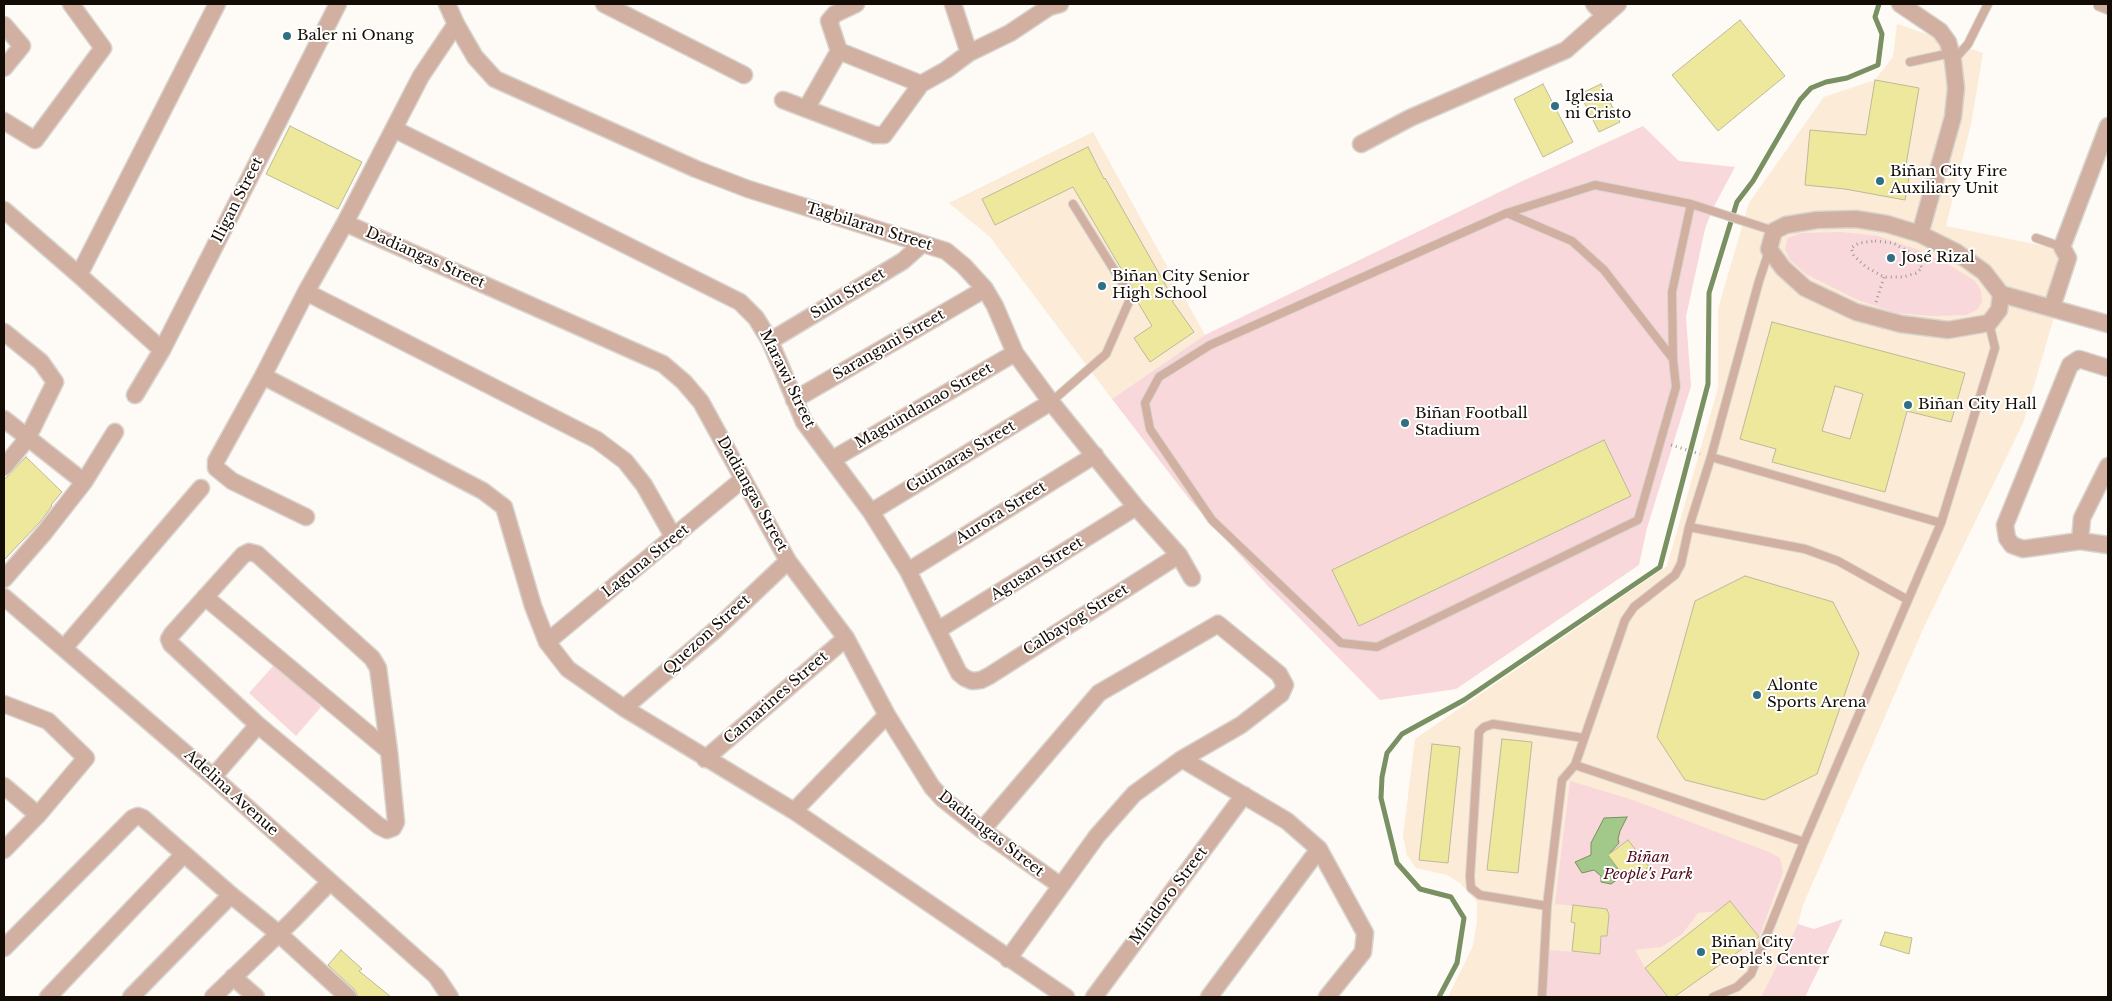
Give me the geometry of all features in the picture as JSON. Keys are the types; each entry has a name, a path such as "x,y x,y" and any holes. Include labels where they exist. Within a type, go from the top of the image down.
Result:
{"street":[{"path":"4,121 35,140 103,48 71,4"},
{"path":"79,275 217,4"},
{"name":"Iligan Street","path":"135,395 162,350 338,4"},
{"name":"Tagbilaran Street","path":"447,4 475,57 495,79 521,92 739,186 946,251 964,266 985,289 995,306 1015,352 1051,402 1136,507 1179,555 1192,578"},
{"path":"604,4 744,75"},
{"path":"806,109 839,51 829,21 835,14 856,4"},
{"path":"954,4 969,52"},
{"path":"783,100 875,135 884,135 921,84 946,70 969,52 1010,33 1049,7 1060,4"},
{"path":"1594,4 1605,16"},
{"path":"1361,144 1410,118 1566,50 1618,4"},
{"path":"1901,4 1940,31 1948,42 1956,88 1953,117 1920,234"},
{"path":"306,517 232,481 216,468 216,460 345,223 421,76 456,24"},
{"path":"4,25 22,46 4,68"},
{"path":"839,51 921,84"},
{"path":"2052,308 2068,258 2062,247 2108,126"},
{"name":"Marawi Street","path":"394,129 740,302 756,318 770,340 804,422 871,512 908,571 959,673 972,682"},
{"path":"4,210 162,350"},
{"path":"2001,294 1999,310 1989,323 1948,330 1901,324 1856,312 1805,288 1783,268 1769,249 1774,231 1786,225 1818,220 1856,220 1887,224 1920,234 1956,252 1984,272 2001,294 2108,324"},
{"name":"Dadiangas Street","path":"345,223 663,364 684,382 701,402 788,561 846,638 888,715 932,787 943,799 982,830 1061,886"},
{"name":"Sulu Street","path":"770,340 904,261 922,244"},
{"name":"Sarangani Street","path":"794,400 985,289"},
{"path":"306,292 597,440 625,461 644,485 674,538"},
{"path":"4,332 41,362 55,382 28,439 4,467"},
{"name":"Maguindanao Street","path":"833,459 1015,352"},
{"path":"2108,368 2079,359 2070,365 2005,525 2007,538 2012,545 2023,549 2080,542 2108,546"},
{"path":"263,376 483,491 504,507 533,606 547,642 568,669 624,708 705,759 794,811 1066,997"},
{"name":"Guimaras Street","path":"871,512 1051,402"},
{"path":"4,419 84,482"},
{"path":"4,579 44,533 84,482 115,432"},
{"name":"Aurora Street","path":"908,571 1094,455"},
{"path":"2080,542 2082,518 2108,466"},
{"name":"Laguna Street","path":"547,642 743,479"},
{"path":"64,648 201,488"},
{"name":"Agusan Street","path":"938,630 1136,507"},
{"path":"250,552 257,554 372,658 378,668 396,822 393,828 387,830 379,826 258,725 171,644 169,639 243,555 250,552"},
{"name":"Calbayog Street","path":"972,682 989,676 1179,555"},
{"name":"Quezon Street","path":"624,708 714,631 788,561"},
{"name":"Adelina Avenue","path":"4,597 213,777 436,976 450,997"},
{"path":"205,597 389,750"},
{"path":"982,830 1099,694 1218,624 1279,674 1285,684 1281,694 1241,725 1182,759 1134,794 1097,836 1008,959"},
{"name":"Camarines Street","path":"705,759 846,638"},
{"path":"4,704 48,721 86,758 4,850"},
{"path":"794,811 888,715"},
{"path":"213,777 258,725"},
{"path":"1182,759 1288,822 1320,849 1365,933 1363,952 1327,997"},
{"path":"4,786 38,814"},
{"name":"Mindoro Street","path":"1094,997 1244,795"},
{"path":"4,948 133,818 138,816 278,933 348,997"},
{"path":"1209,997 1320,849"},
{"path":"48,997 184,854"},
{"path":"213,997 330,882"},
{"path":"131,997 231,895"},
{"path":"233,977 256,997"}],"lane":[{"path":"1910,62 1952,57 1968,44 1988,4"},
{"path":"2098,6 2108,10"},
{"path":"1691,204 1672,292 1673,359 1676,387 1638,520 1377,647 1341,643 1212,520 1150,429 1145,403 1159,377 1210,345 1507,213 1595,185 1691,204 1774,231"},
{"path":"1051,402 1106,354 1131,297 1073,204"},
{"path":"1507,213 1572,241 1585,252 1604,270 1673,359"},
{"path":"2036,238 2062,247"},
{"path":"1542,997 1547,906 1562,780 1575,765 1625,620 1634,607 1675,576 1681,564 1689,527 1711,457 1758,281 1769,249"},
{"path":"1713,997 1737,987 1751,974 1804,842 1941,523 1996,348 1989,323"},
{"path":"1711,457 1941,523"},
{"path":"1689,527 1805,549 1838,561 1908,600"},
{"path":"1547,906 1480,895 1471,888 1470,877 1479,732 1484,727 1493,724 1584,738"},
{"path":"1575,765 1804,842"}],"path":[{"path":"1875,241 1893,243 1909,252 1922,268 1916,273 1903,277 1884,276 1866,266 1854,256 1851,248 1859,243 1875,241"},
{"path":"1872,316 1884,276"},
{"path":"1672,446 1699,454"}],"shaded area":[{"path":"1897,24 1983,53 1971,124 1946,226 2073,252 2023,423 1923,629 1803,905 1798,924 1761,997 1448,997 1473,946 1477,921 1477,902 1460,883 1447,875 1416,868 1407,855 1403,837 1415,739 1667,566 1718,388 1718,309 1749,203 1824,97 1875,80 1893,57"},
{"name":"Biñan City Senior High School","path":"1093,132 1205,335 1112,399 990,237 949,203"},
{"path":"1627,817 1620,831 1619,843 1608,855 1621,873 1618,879 1611,884 1601,882 1601,876 1594,870 1582,873 1575,862 1591,855 1591,843 1604,818"}],"green space":[{"name":"Biñan Football Stadium","path":"1643,126 1679,161 1735,167 1712,210 1705,229 1686,317 1691,386 1647,528 1639,565 1456,689 1380,700 1266,584 1190,500 1112,399 1205,335 1516,184"},
{"path":"1841,232 1878,236 1916,249 1946,263 1975,281 1981,291 1982,301 1977,310 1966,315 1932,316 1897,313 1858,300 1806,274 1790,260 1785,249 1788,238 1801,233"},
{"path":"275,664 321,707 296,736 249,693"},
{"name":"Biñan People's Park","path":"1570,781 1630,799 1769,852 1780,858 1783,872 1759,937 1730,901 1717,911 1698,913 1682,934 1661,947 1635,950 1645,968 1668,997 1546,997 1549,950 1599,954 1601,936 1607,936 1609,909 1555,904"},
{"path":"1843,919 1805,997 1761,997 1798,924 1814,929"}],"building":[{"path":"1740,20 1785,76 1718,131 1672,75"},
{"path":"1875,80 1919,88 1905,171 1910,172 1905,200 1845,189 1805,185 1810,130 1866,135"},
{"path":"1543,84 1573,142 1543,157 1514,99"},
{"path":"1601,84 1620,122 1599,132 1580,94"},
{"path":"290,126 362,162 338,209 266,174"},
{"path":"1088,147 1104,179 1174,300 1172,301 1194,332 1150,362 1134,338 1152,326 1136,299 1136,294 1073,187 995,225 982,199"},
{"name":"Biñan City Hall","path":"1772,322 1965,373 1951,422 1907,411 1885,492 1772,462 1776,449 1740,439","holes":["1835,386 1863,394 1850,439 1822,431"]},
{"path":"1604,440 1631,496 1359,626 1332,570"},
{"path":"26,457 62,492 41,521 4,560 4,480"},
{"name":"Alonte Sports Arena","path":"1745,576 1833,602 1859,653 1817,774 1764,800 1685,780 1657,737 1695,601"},
{"path":"1502,739 1532,742 1518,873 1487,870"},
{"path":"1432,744 1460,747 1448,863 1419,860"},
{"path":"1628,840 1649,867 1629,883 1608,855"},
{"name":"Biñan City People's Center","path":"1730,901 1759,937 1674,997 1668,997 1645,968"},
{"path":"1573,905 1607,909 1609,915 1607,936 1601,936 1600,954 1572,951 1575,923 1571,922"},
{"path":"1885,932 1912,938 1909,954 1880,945"},
{"path":"341,950 362,969 359,971 391,997 358,997 355,990 328,965"}],"waterway":[{"path":"1439,997 1457,963 1464,918 1451,897 1420,889 1397,863 1381,798 1382,777 1387,753 1402,734 1464,700 1660,567 1708,384 1709,293 1737,202 1753,181 1800,100 1811,88 1826,82 1847,78 1878,65 1882,34 1875,17 1879,4"}],"place":[{"name":"Baler ni Onang","path":"287,36"},
{"name":"Iglesia ni Cristo","path":"1555,106"},
{"name":"Biñan City Fire Auxiliary Unit","path":"1880,181"},
{"name":"José Rizal","path":"1891,258"},
{"name":"Biñan City Senior High School","path":"1102,286"},
{"name":"Biñan City Hall","path":"1908,405"},
{"name":"Biñan Football Stadium","path":"1405,423"},
{"name":"Alonte Sports Arena","path":"1757,695"},
{"name":"Biñan City People's Center","path":"1701,952"}]}
